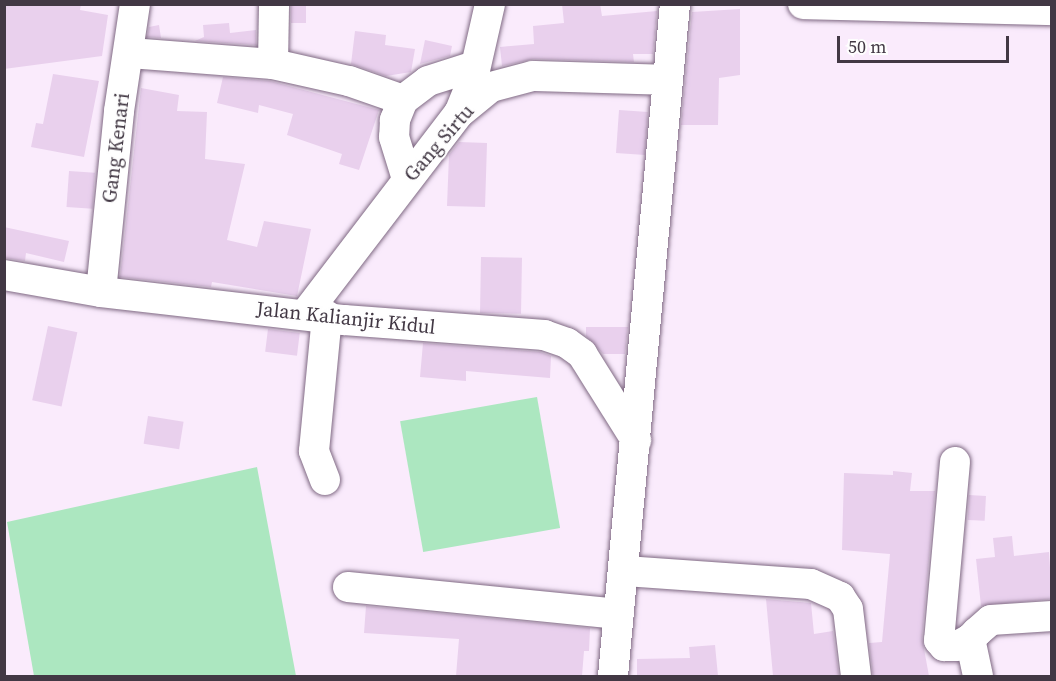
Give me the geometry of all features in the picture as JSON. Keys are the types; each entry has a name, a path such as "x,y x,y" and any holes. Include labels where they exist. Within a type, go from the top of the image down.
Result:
{"street":[{"name":"Gang Kenari","path":"101,292 118,111 130,53 135,4"},
{"path":"273,64 274,4"},
{"path":"459,113 475,66 490,4"},
{"path":"613,676 625,571 665,80 675,4"},
{"path":"804,4 1052,10"},
{"path":"130,53 273,64 349,81 403,100"},
{"path":"407,179 394,137 395,120 403,100 428,81 475,66"},
{"name":"Gang Sirtu","path":"316,315 407,179 459,113 491,87 533,76 665,80"},
{"name":"Jalan Kalianjir Kidul","path":"4,275 101,292 449,330 526,333 567,343 594,370 636,440"},
{"path":"316,315 314,451 325,480"},
{"path":"955,462 939,640 944,646 957,646 970,639 991,620 1052,616"},
{"path":"625,571 811,584 840,597 848,609 856,676"},
{"path":"348,587 619,614"},
{"path":"970,639 978,676"}],"green space":[{"path":"537,397 560,528 423,552 400,421"},
{"path":"257,467 296,676 34,676 7,522"}],"building":[{"path":"4,4 81,4 80,10 108,15 102,56 4,69"},
{"path":"291,4 306,4 306,23 291,23"},
{"path":"562,4 600,4 602,16 657,11 653,54 633,54 634,62 534,59 502,66 500,47 534,44 533,26 564,23"},
{"path":"740,9 740,75 719,78 718,125 681,125 692,12"},
{"path":"229,23 230,33 256,30 256,45 195,41 204,37 203,25"},
{"path":"159,25 161,38 147,37 149,27"},
{"path":"355,31 386,35 385,45 415,49 411,72 386,76 351,64"},
{"path":"425,40 452,46 450,56 420,64"},
{"path":"53,74 99,81 84,157 31,147 36,123 43,124"},
{"path":"223,77 270,81 379,110 359,170 339,164 342,154 287,135 293,114 259,105 258,113 217,103"},
{"path":"141,88 179,95 177,111 207,112 205,159 245,164 227,240 257,247 264,221 311,229 297,296 212,282 211,287 120,277"},
{"path":"619,110 648,112 645,155 616,153"},
{"path":"459,142 487,143 485,207 447,206 449,155"},
{"path":"69,171 95,173 92,209 66,207"},
{"path":"4,227 69,241 64,262 26,253 25,261 4,258"},
{"path":"481,257 522,258 521,314 480,313"},
{"path":"48,326 77,332 62,407 32,400"},
{"path":"586,327 628,327 625,354 603,354 586,336"},
{"path":"268,329 300,333 297,356 265,352"},
{"path":"423,343 540,352 551,356 550,378 466,371 466,381 420,377"},
{"path":"148,416 184,422 179,449 144,444"},
{"path":"893,471 912,473 910,491 935,491 922,638 929,676 873,676 869,643 882,642 890,554 842,550 844,473 893,475"},
{"path":"969,495 986,496 985,521 968,520"},
{"path":"1012,536 1014,556 1049,552 1052,599 981,606 976,559 995,557 993,538"},
{"path":"766,599 811,603 814,634 833,631 839,676 773,676"},
{"path":"366,606 590,628 589,651 584,651 582,676 456,676 459,639 364,633"},
{"path":"715,645 718,676 637,676 637,659 690,658 689,647"}]}
